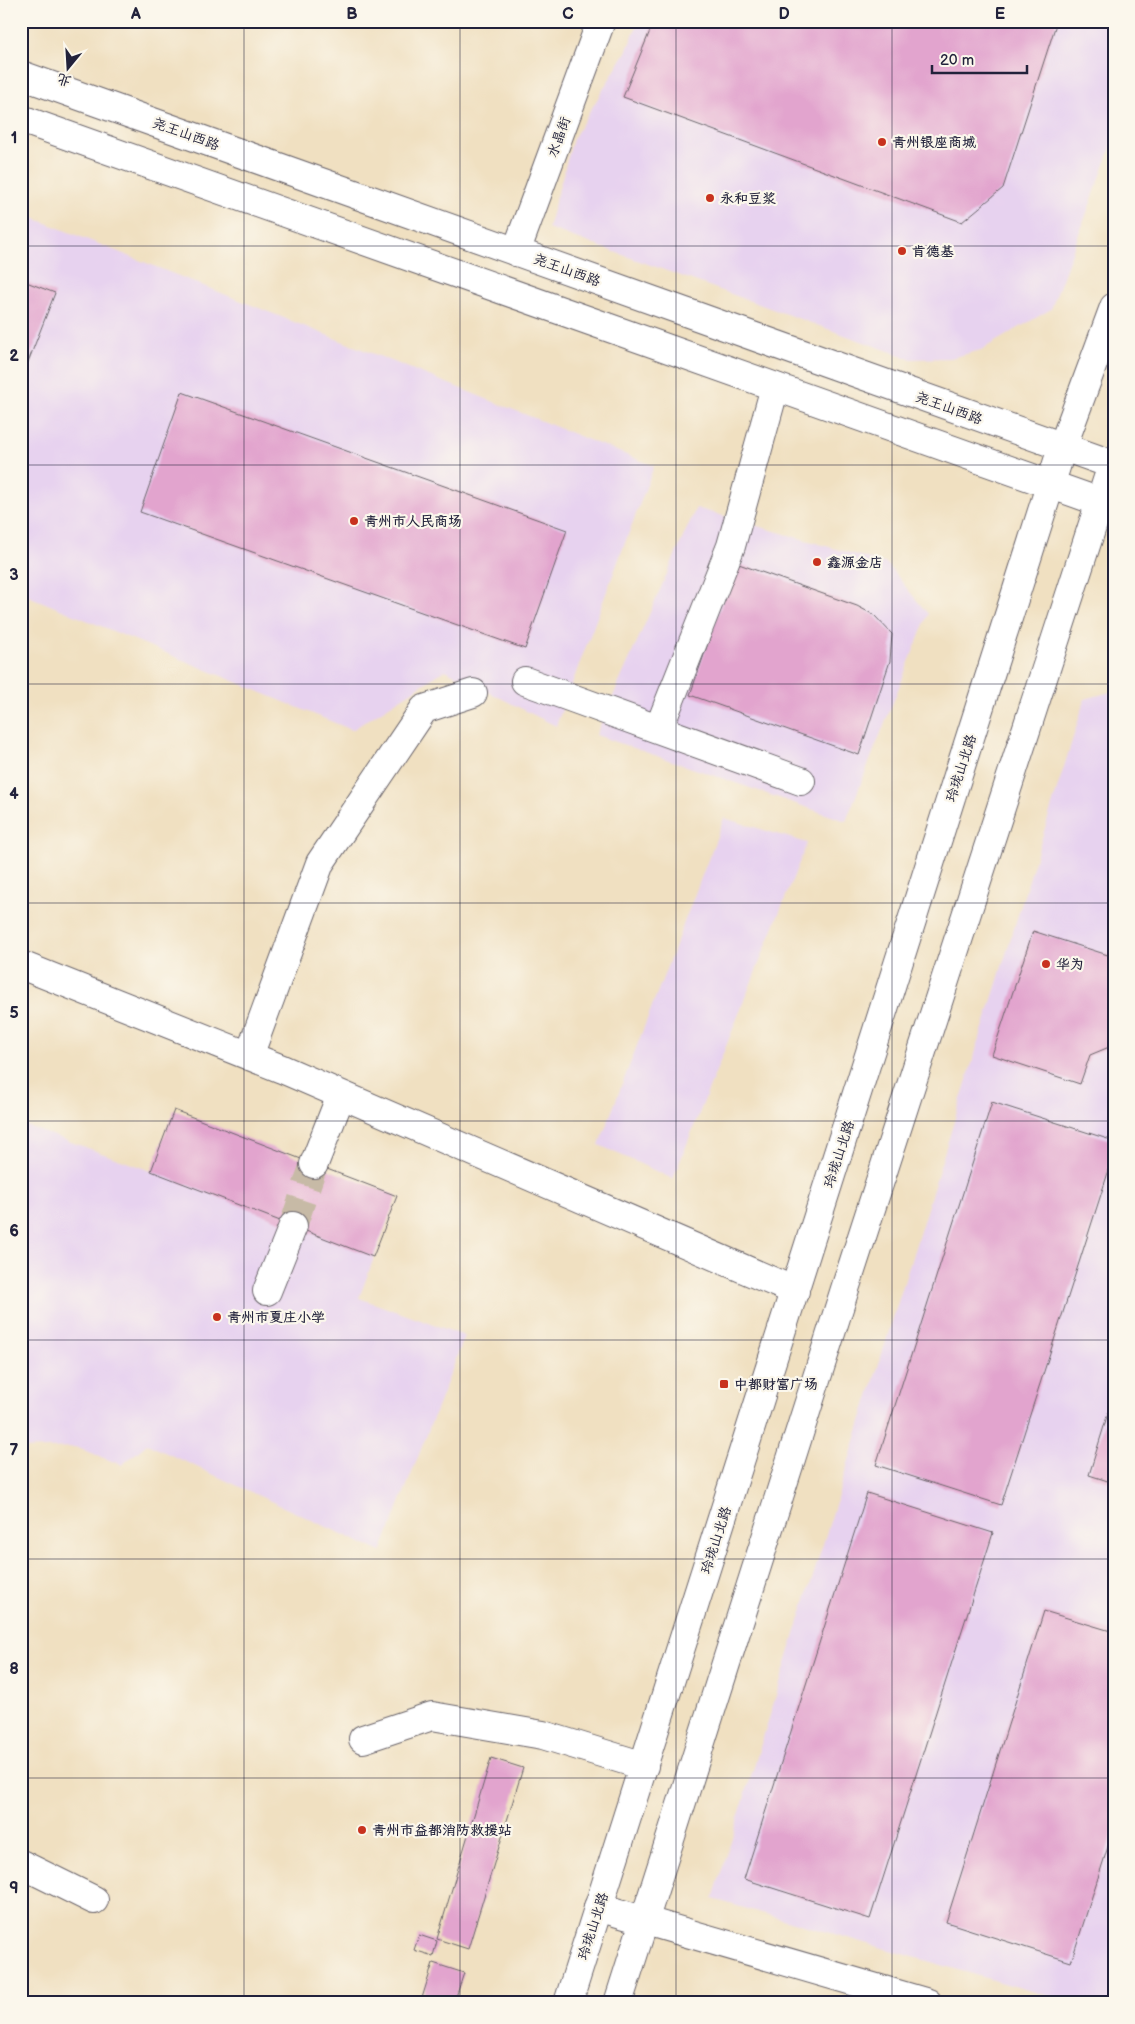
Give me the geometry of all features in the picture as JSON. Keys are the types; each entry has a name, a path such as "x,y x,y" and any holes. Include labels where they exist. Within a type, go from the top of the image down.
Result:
{"main road":[{"name":"水晶街","path":"516,252 601,21"},
{"name":"尧王山西路","path":"21,75 1062,448 1113,464"},
{"path":"21,119 1107,505"},
{"name":"玲珑山北路","path":"568,2003 1062,448 1114,307"},
{"path":"659,728 731,546 775,387"},
{"path":"618,2003 845,1289 1107,505 1113,464"},
{"path":"525,681 802,781"},
{"path":"249,1056 320,863 424,709 473,693"},
{"path":"21,965 249,1056 795,1291"},
{"path":"314,1164 341,1095"},
{"path":"267,1291 293,1226"},
{"path":"363,1740 432,1716 543,1735 644,1766"},
{"path":"21,1864 94,1900"},
{"path":"598,1907 928,2003"}],"shaded area":[{"path":"639,21 1114,21 1114,140 1051,309 981,350 951,358 911,359 548,228 573,139 626,52"},
{"path":"21,213 654,466 556,726 445,670 352,730 21,593"},
{"path":"696,508 887,564 928,614 846,821 596,735"},
{"path":"1114,691 1114,2003 1073,2003 713,1899 1085,699"},
{"path":"724,818 807,843 673,1179 599,1145"},
{"name":"青州市夏庄小学","path":"174,1110 397,1196 359,1298 465,1336 381,1552 147,1444 122,1465 75,1447 21,1449 21,1124 151,1171"}],"building":[{"name":"青州银座商城","path":"654,21 1057,21 1003,188 962,222 623,97"},
{"path":"21,280 55,293 21,380"},
{"name":"青州市人民商场","path":"182,392 567,530 525,649 140,512"},
{"path":"736,563 857,606 874,615 892,634 890,661 859,755 690,695"},
{"path":"1033,931 1114,957 1114,1045 1090,1055 1080,1084 992,1055"},
{"path":"992,1102 1114,1141 1114,1154 1001,1505 876,1465"},
{"path":"174,1110 397,1196 373,1257 151,1171"},
{"path":"1114,1397 1114,1483 1089,1475"},
{"path":"867,1493 993,1533 870,1919 744,1879"},
{"path":"1044,1611 1114,1632 1114,1828 1071,1962 946,1922"},
{"path":"491,1758 523,1768 468,1949 437,1939"},
{"path":"419,1935 437,1941 433,1956 414,1950"},
{"path":"433,1963 464,1973 454,2003 435,2003 422,1998"}],"tunnel":[{"path":"293,1226 314,1164"}],"place":[{"name":"青州银座商城","path":"882,142"},
{"name":"永和豆浆","path":"710,198"},
{"name":"肯德基","path":"902,251"},
{"name":"青州市人民商场","path":"354,521"},
{"name":"鑫源金店","path":"817,562"},
{"name":"华为","path":"1046,964"},
{"name":"青州市夏庄小学","path":"217,1317"},
{"name":"中都财富广场","path":"724,1384"},
{"name":"青州市益都消防救援站","path":"362,1830"}]}
